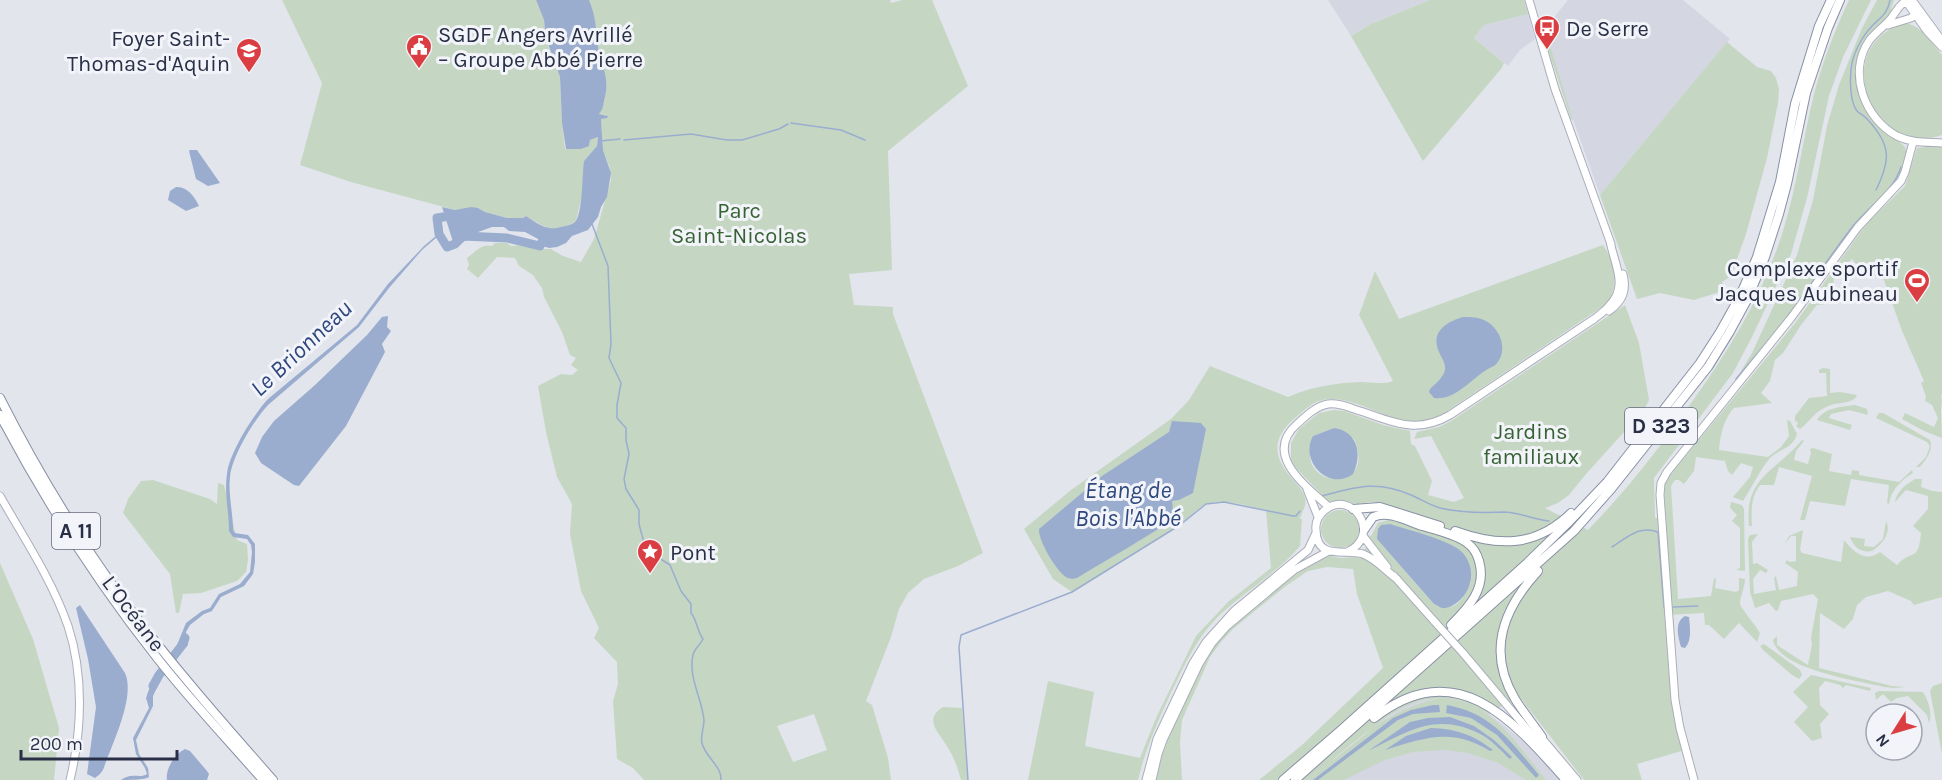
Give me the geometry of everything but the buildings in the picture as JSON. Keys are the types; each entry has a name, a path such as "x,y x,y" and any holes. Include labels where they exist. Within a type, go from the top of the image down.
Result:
{"highway":[{"name":"D 323","path":"1283,780 1526,564 1595,495 1669,405 1700,363 1739,298 1756,257 1780,182 1795,104 1819,26 1831,0"},
{"name":"D 323","path":"1296,780 1557,548 1612,488 1708,367 1748,298 1765,257 1787,184 1806,93 1840,0"},
{"name":"L’Océane","path":"0,398 45,481 83,542 162,657"},
{"name":"L’Océane","path":"0,415 36,481 113,600 263,780"},
{"path":"1353,509 1380,507 1472,537 1493,542 1509,542 1534,537 1548,531 1582,502 1595,495"},
{"path":"1363,533 1373,517 1385,514 1459,538 1469,544 1477,554 1482,576 1475,597 1410,669"},
{"path":"1542,737 1509,687 1502,663 1502,638 1508,612 1517,596 1557,548"},
{"name":"L’Océane","path":"173,671 273,780"},
{"path":"1328,753 1396,703 1423,693 1449,692 1481,701 1498,711 1568,780"}],"street":[{"path":"1329,507 1306,487 1289,467 1285,457 1286,436 1318,408 1327,404 1344,406 1405,426 1423,426 1439,422 1594,319 1620,296 1619,274 1610,241 1556,89 1529,0"},
{"path":"1908,0 1927,31 1942,47"},
{"path":"1908,0 1902,3 1869,42 1862,57 1859,74 1860,91 1867,104 1887,129 1898,137 1913,142 1942,140"},
{"path":"1908,0 1942,41"},
{"path":"1883,27 1911,18 1916,14"},
{"path":"1694,780 1675,700 1660,495 1663,479 1710,416 1791,318 1853,232 1899,184 1905,172 1913,142"},
{"path":"1146,780 1155,745 1193,663 1206,642 1234,611 1308,550 1316,533 1318,517 1306,487"},
{"path":"0,496 55,594 70,635 76,662 80,708 75,759 70,780"},
{"path":"1318,517 1329,507 1342,505 1353,509 1361,517 1363,533 1396,579 1504,699 1542,737 1577,780"},
{"path":"1316,533 1321,544 1329,551 1357,552 1368,556 1396,579"},
{"path":"1347,552 1356,547 1363,533"},
{"path":"1152,780 1163,740 1199,664 1212,643 1227,626 1294,570 1329,551"},
{"path":"1504,699 1568,780"}],"shaded area":[{"path":"1328,0 1430,0 1371,24 1351,36"},
{"path":"1568,0 1683,0 1730,39 1600,195 1569,108 1548,38 1551,21"},
{"path":"1528,14 1535,39 1520,50 1508,66 1474,38 1484,25"},
{"path":"1442,697 1465,701 1489,714 1525,742 1562,780 1308,780 1388,716 1423,700"}],"green space":[{"path":"282,0 536,0 544,20 547,42 560,77 565,149 589,146 590,140 598,137 597,146 584,161 583,191 576,221 562,227 551,228 526,216 507,218 478,208 455,210 351,182 300,165 322,83"},
{"name":"Parc Saint-Nicolas","path":"589,0 890,0 891,3 902,0 932,0 968,86 888,151 892,270 849,274 854,305 893,307 893,314 983,553 958,566 924,579 908,593 899,609 891,637 866,701 872,705 888,758 891,780 644,780 633,768 617,759 613,701 618,684 617,662 594,638 599,628 581,591 570,534 572,504 557,477 538,386 561,374 572,375 578,370 571,365 576,358 570,355 542,288 533,275 519,266 515,258 497,257 478,278 467,269 469,265 467,258 482,247 492,246 495,243 527,247 532,245 551,249 581,262 594,239 611,180 610,168 603,150 601,119 607,115 599,114 605,97 606,77 599,53","holes":["814,714 827,750 793,762 777,726"]},
{"path":"1430,0 1524,0 1528,14 1484,25 1474,38 1504,63 1423,161 1351,36 1371,24"},
{"name":"Jardins familiaux","path":"1849,0 1871,0 1843,57 1829,96 1807,198 1791,254 1733,373 1654,478 1655,518 1665,518 1664,486 1670,475 1796,322 1867,223 1905,186 1917,148 1942,145 1942,438 1902,419 1905,413 1934,427 1938,418 1932,405 1925,401 1926,396 1921,383 1924,381 1902,331 1883,277 1865,275 1852,259 1834,278 1833,285 1836,291 1825,292 1827,304 1817,305 1783,353 1775,360 1770,381 1761,393 1772,403 1734,408 1723,428 1719,450 1768,457 1781,447 1789,436 1787,420 1790,421 1797,434 1792,443 1769,459 1743,501 1733,497 1750,477 1753,467 1741,463 1732,475 1725,461 1696,457 1694,471 1684,484 1675,480 1671,486 1678,599 1711,596 1714,578 1716,579 1715,588 1736,592 1739,590 1739,578 1745,579 1740,604 1760,633 1757,642 1739,623 1724,639 1709,625 1705,625 1704,613 1668,615 1671,660 1685,750 1637,764 1642,780 1584,780 1519,696 1489,714 1465,701 1442,698 1423,700 1388,716 1308,780 1259,780 1302,745 1383,668 1357,594 1353,569 1327,567 1308,571 1286,586 1233,629 1221,642 1210,657 1182,720 1180,742 1182,780 1155,780 1166,743 1200,668 1223,635 1262,598 1320,561 1319,559 1327,555 1339,558 1360,557 1369,542 1368,535 1371,536 1378,523 1388,520 1383,503 1357,504 1342,500 1329,502 1295,467 1291,460 1291,443 1299,429 1319,413 1344,411 1383,425 1410,431 1411,444 1415,446 1432,481 1428,495 1454,502 1464,498 1431,436 1414,439 1417,432 1439,427 1451,421 1625,305 1639,343 1649,400 1644,410 1569,495 1545,508 1588,530 1617,499 1657,450 1708,379 1734,339 1756,298 1783,231 1814,94 1825,58","holes":["1334,428 1354,439 1358,456 1356,468 1350,475 1340,479 1320,474 1313,466 1310,455 1313,436","1378,540 1471,582 1461,600 1448,607 1434,604"]},
{"path":"1877,0 1894,0 1891,9 1893,11 1871,34 1862,49 1856,73 1857,84 1871,118 1882,131 1905,147 1907,155 1902,172 1895,183 1850,232 1789,318 1732,386 1752,353 1797,255 1813,200 1827,126 1839,85 1862,28"},
{"path":"1904,23 1921,31 1942,55 1942,135 1917,138 1896,131 1879,116 1868,97 1864,75 1868,54 1881,36"},
{"path":"1545,26 1549,28 1548,38 1573,120 1548,49"},
{"path":"1727,42 1757,67 1771,71 1779,89 1767,158 1746,234 1731,276 1722,282 1726,290 1694,300 1660,293 1637,299 1600,195"},
{"path":"1603,245 1611,260 1615,275 1613,291 1605,305 1443,414 1426,420 1407,421 1359,404 1333,399 1322,400 1311,405 1293,420 1280,436 1278,453 1281,464 1305,498 1305,506 1300,519 1302,519 1300,546 1274,571 1224,611 1199,640 1160,716 1138,780 1028,780 1048,681 1094,692 1085,746 1140,758 1156,718 1196,636 1228,602 1271,568 1266,510 1233,503 1216,502 1201,507 1187,520 1072,592 1053,579 1024,529 1071,490 1171,419 1189,400 1210,366 1288,397 1314,388 1333,385 1393,381 1359,315 1375,271 1399,319"},
{"path":"1830,369 1830,393 1857,395 1849,401 1821,410 1800,429 1796,426 1798,424 1797,421 1795,422 1795,416 1809,398 1827,396 1826,373 1819,373 1819,370"},
{"path":"1855,405 1867,409 1868,415 1849,410 1831,414 1829,418 1852,425 1850,430 1817,420 1829,410"},
{"path":"1879,413 1883,413 1930,440 1931,444 1930,451 1920,467 1916,467 1926,457 1930,446 1927,442 1876,418"},
{"path":"1802,440 1804,441 1796,451 1794,460 1808,464 1810,449 1813,448 1832,454 1829,471 1851,475 1852,470 1859,471 1859,475 1899,482 1912,470 1913,473 1897,486 1889,504 1887,503 1889,485 1851,479 1845,506 1810,501 1805,520 1800,520 1812,476 1779,467 1774,485 1760,485 1757,490 1752,504 1752,526 1749,526 1749,509 1757,485"},
{"path":"1915,479 1922,479 1921,487 1942,492 1942,597 1914,605 1911,601 1888,591 1866,597 1857,605 1853,619 1844,629 1820,613 1819,668 1892,686 1906,687 1884,687 1839,677 1789,659 1778,650 1773,640 1777,636 1777,645 1808,665 1818,599 1813,594 1781,601 1776,611 1769,603 1755,608 1750,592 1748,539 1750,535 1758,534 1752,542 1753,564 1757,563 1768,570 1766,573 1760,570 1753,579 1754,594 1776,590 1774,578 1776,576 1779,590 1797,586 1798,572 1785,563 1787,560 1796,561 1796,536 1791,536 1785,544 1789,536 1803,530 1800,550 1802,553 1841,562 1844,540 1860,555 1869,556 1880,552 1897,565 1918,549 1921,533 1913,526 1928,509 1928,496 1906,490 1895,502 1900,491"},
{"path":"153,480 210,499 217,504 218,483 224,485 237,540 247,544 246,572 237,581 201,593 183,594 179,613 176,613 170,574 123,513 128,499 141,481"},
{"path":"1731,502 1742,505 1744,509 1745,571 1736,570 1740,568 1740,528 1732,521 1737,515 1730,508"},
{"path":"1340,510 1354,515 1359,529 1354,543 1340,548 1326,543 1321,529 1326,515"},
{"path":"1886,521 1887,534 1879,545 1872,551 1861,550 1853,544 1850,537 1865,539 1864,546 1874,547 1883,539"},
{"path":"0,563 33,639 59,728 54,780 0,780"},
{"path":"1764,644 1800,670 1802,675 1799,679 1763,650 1760,646"},
{"path":"1811,675 1871,688 1870,691 1846,685 1843,688 1825,681 1819,688 1820,705 1829,714 1820,724 1822,738 1812,741 1794,722 1808,707 1793,692"},
{"path":"1942,683 1942,754 1930,691 1933,686"},
{"path":"1879,691 1923,692 1929,707 1929,723 1924,712 1924,702 1914,702 1908,696 1891,702 1883,694 1876,700 1875,693"},
{"path":"1442,698 1466,702 1490,716 1511,736 1546,780 1526,780 1498,763 1468,753 1445,750 1413,752 1385,760 1344,780 1309,780 1355,741 1387,719 1422,703"},
{"path":"943,707 962,708 968,780 961,780 952,755 933,722 937,712"}],"water":[{"path":"536,0 589,0 599,53 605,71 606,90 599,114 608,116 601,119 603,150 611,173 607,197 598,217 588,230 572,236 566,243 557,247 543,246 540,240 525,232 509,231 504,227 492,227 478,232 480,235 454,245 442,207 455,210 478,208 507,218 526,216 551,228 570,225 578,218 584,161 597,146 598,137 590,140 589,146 581,149 566,149 562,123 560,77"},
{"path":"190,150 197,150 220,183 208,186 196,179"},
{"path":"176,187 187,190 199,206 186,211 168,200 170,191"},
{"path":"443,230 389,288 359,327 268,405 250,429 232,468 230,490 233,530 235,533 248,535 255,544 253,574 244,586 221,597 212,611 190,625 186,632 188,645 182,651 177,645 186,623 210,608 219,594 240,584 250,572 251,545 247,539 233,537 229,531 226,488 232,456 249,424 268,399 357,325 388,284 424,246"},
{"path":"388,316 387,327 391,331 382,344 385,352 346,426 299,486 261,463 255,453 262,437 274,421 367,335 382,317"},
{"path":"1463,317 1481,319 1492,325 1502,342 1499,361 1451,395 1434,398 1429,392 1430,389 1441,378 1445,370 1437,345 1438,333 1446,325"},
{"name":"Étang de Bois l'Abbé","path":"1172,421 1201,423 1206,429 1193,493 1172,501 1174,519 1077,578 1068,578 1049,556 1039,529 1102,476 1169,432"},
{"path":"1334,428 1348,434 1356,445 1356,466 1353,474 1344,479 1326,476 1313,464 1310,455 1313,436"},
{"path":"1390,524 1439,539 1462,552 1469,564 1471,578 1464,596 1459,601 1446,608 1434,604 1377,539 1381,525"},
{"path":"80,605 125,673 128,683 121,722 103,770 95,778 87,774 96,707 76,608"},
{"path":"1685,616 1689,617 1690,638 1685,648 1681,647 1678,630 1679,622"},
{"path":"156,673 161,679 153,696 153,706 136,740 139,754 148,768 149,777 121,780 129,776 147,774 136,754 133,738 149,708 146,698"},
{"path":"1439,705 1440,712 1413,714 1398,720 1318,780 1313,780 1393,718 1411,710"},
{"path":"1447,705 1463,709 1489,722 1509,740 1539,775 1536,778 1497,735 1471,718 1446,713"},
{"path":"1450,717 1474,726 1512,757 1510,759 1482,735 1466,728 1437,724 1410,731 1368,751 1410,722"},
{"path":"1431,728 1464,733 1493,750 1490,751 1463,739 1438,737 1385,750 1406,736"},
{"path":"185,749 190,751 207,771 209,774 207,780 167,780 172,762"}],"waterway":[{"path":"1876,190 1886,161 1885,145 1876,129 1855,107 1851,91 1851,70 1853,58 1861,40 1886,12 1890,0"},
{"path":"791,123 841,130 865,140"},
{"path":"624,140 691,134 742,140 788,124"},
{"path":"600,141 620,139"},
{"path":"1736,379 1784,321 1853,226 1893,184 1901,167"},
{"path":"456,215 437,218 439,234 447,247 455,244 463,236 507,238 540,246 547,232"},
{"path":"592,224 608,266 611,344 609,358 621,383 617,418 626,428 629,454 624,479 626,489 639,510 639,524 644,543 650,552 670,565 681,591 691,604 691,613 703,639 694,653 692,672 703,712 702,743 706,753 719,770 721,780"},
{"path":"1322,496 1377,486 1399,490 1448,510 1510,512 1549,521"},
{"path":"968,780 959,647 961,635 1072,592 1180,525 1206,504 1224,502 1293,516 1300,511"},
{"path":"1612,547 1639,531 1658,532 1664,607"},
{"path":"1673,607 1698,606"},
{"name":"Le Brionneau","path":"153,686 185,638"}],"place":[{"name":"De Serre","path":"1547,51"},
{"name":"SGDF Angers Avrillé – Groupe Abbé Pierre","path":"419,70"},
{"name":"Foyer Saint- Thomas-d'Aquin","path":"249,74"},
{"name":"Complexe sportif Jacques Aubineau","path":"1917,304"},
{"name":"Pont","path":"650,575"}]}
